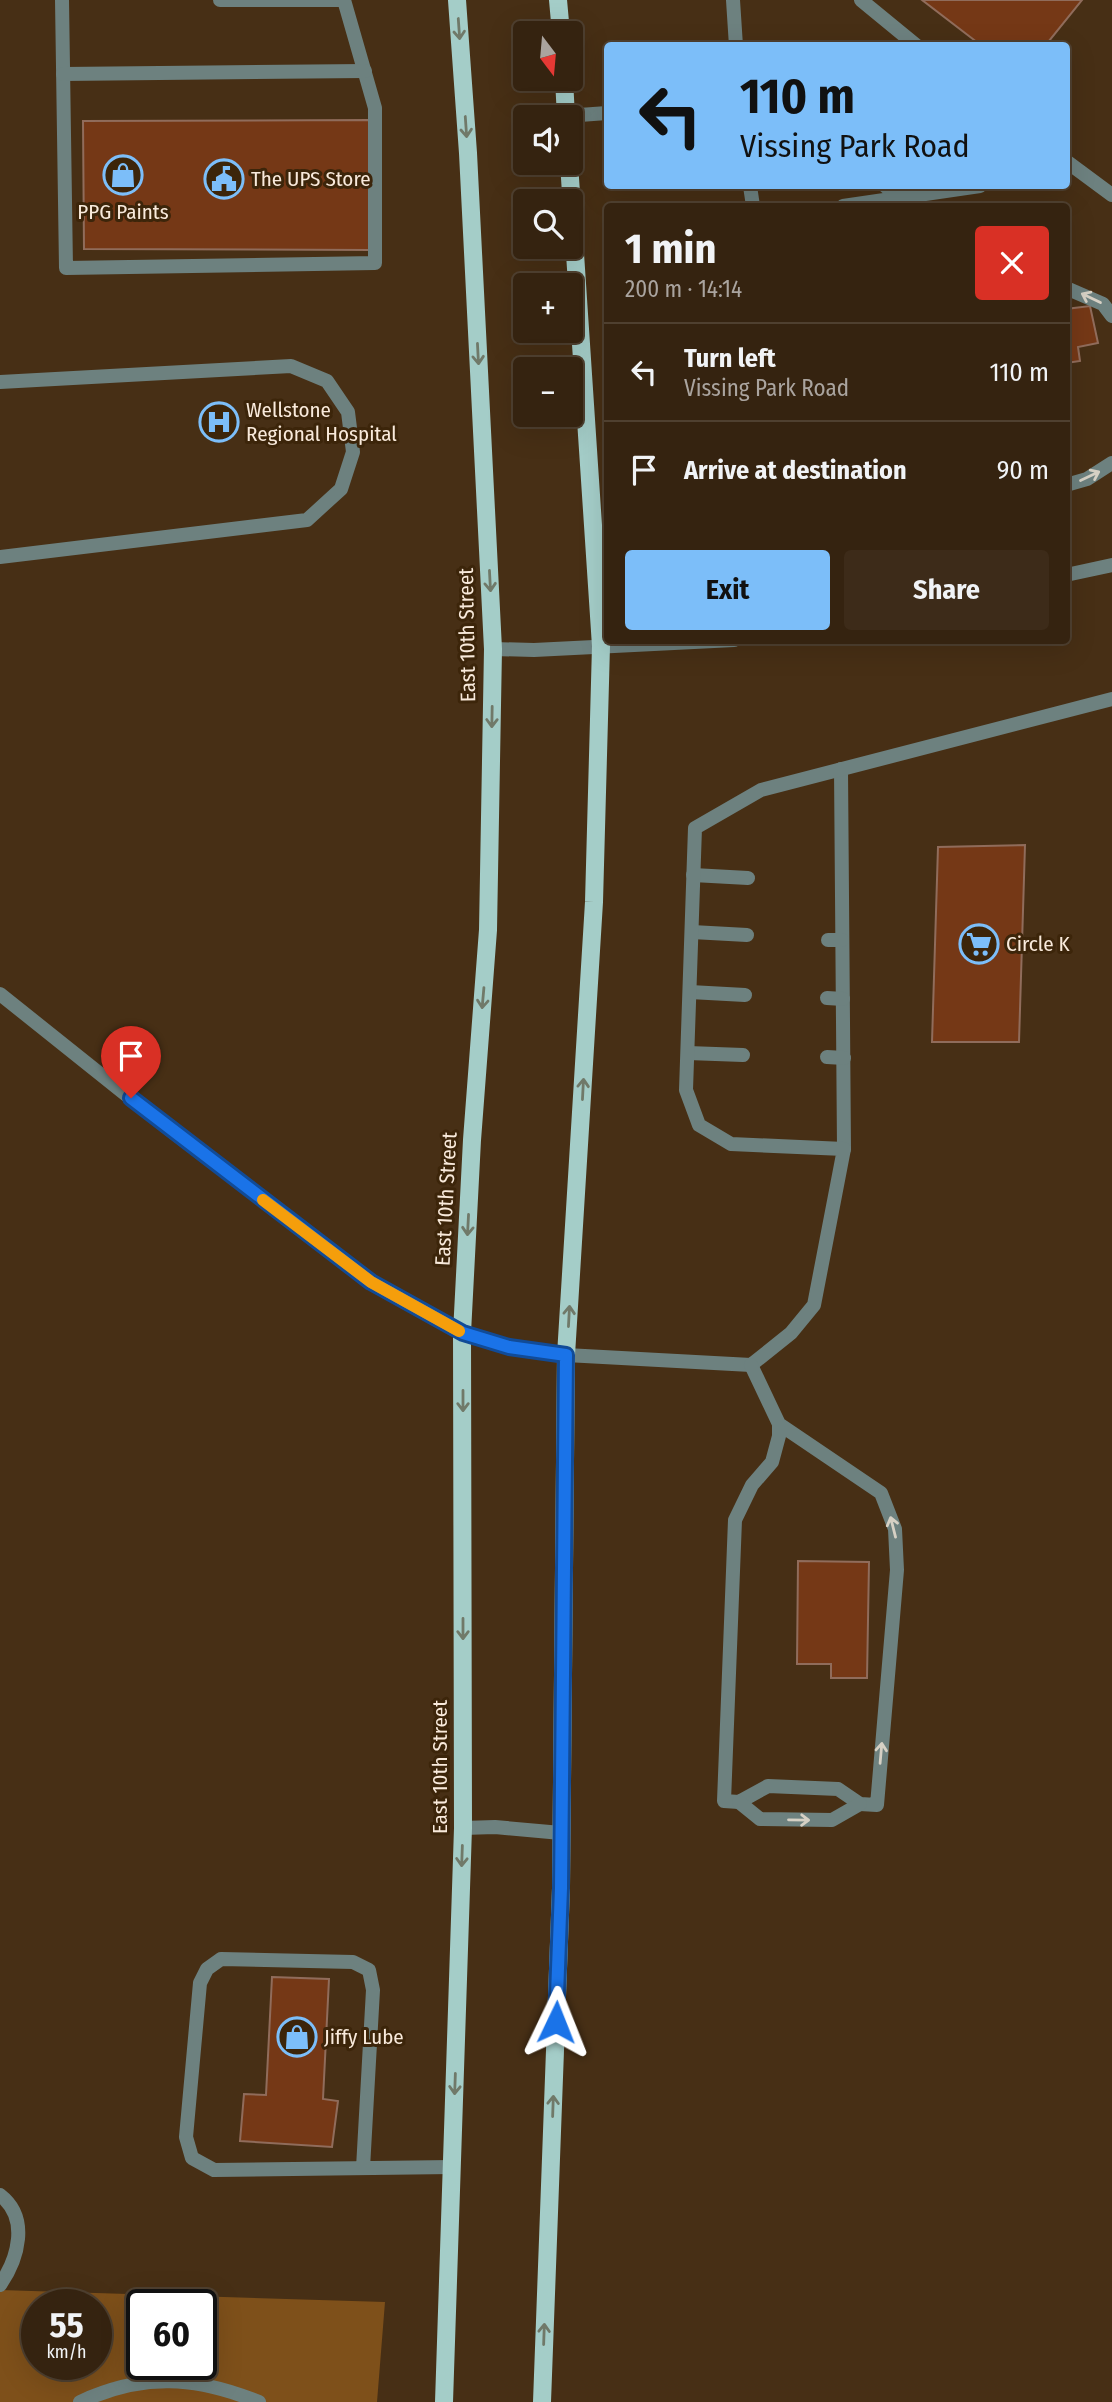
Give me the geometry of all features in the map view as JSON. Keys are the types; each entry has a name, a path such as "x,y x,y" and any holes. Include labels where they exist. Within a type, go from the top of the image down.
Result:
{"main road":[{"name":"East 10th Street","path":"444,2402 463,1828 463,1333 472,1140 488,930 493,649 468,153 457,0"},
{"path":"558,0 560,21"},
{"path":"542,2402 561,1833 566,1355 594,902 601,646 570,175"}],"street":[{"path":"62,0 66,268 375,263 375,108 344,0 220,0"},
{"path":"733,0 736,42"},
{"path":"861,0 912,42"},
{"path":"62,74 365,71"},
{"path":"583,115 604,113"},
{"path":"1072,172 1112,195"},
{"path":"888,189 899,198"},
{"path":"864,203 960,189"},
{"path":"1070,290 1103,304 1112,316"},
{"path":"0,382 291,366 327,381 348,412 353,452 341,489 307,520 0,558"},
{"path":"1070,484 1087,479 1112,463"},
{"path":"1070,574 1112,565"},
{"path":"493,649 645,644"},
{"path":"844,1149 730,1144 699,1125 686,1090 695,828 761,790 1112,699"},
{"path":"0,993 174,1133 371,1282 463,1333 509,1347 566,1355 751,1365 791,1333 814,1305 844,1149 843,999 835,940 841,769"},
{"path":"693,875 748,878"},
{"path":"692,932 747,935"},
{"path":"690,992 745,995"},
{"path":"827,998 843,999"},
{"path":"688,1052 743,1055"},
{"path":"827,1057 844,1058"},
{"path":"732,1802 768,1786 838,1789 860,1804 877,1805 897,1570 895,1529 881,1493 779,1424 751,1365"},
{"path":"732,1802 734,1520 752,1485 772,1462 779,1424"},
{"path":"732,1802 760,1819 784,1820 832,1820 860,1804"},
{"path":"463,1828 495,1827 561,1833"},
{"path":"363,2168 373,1990 369,1970 353,1962 221,1959 207,1969 200,1983 186,2137 192,2158 214,2170 452,2167"},
{"path":"0,2195 7,2200 18,2226 18,2247 0,2285"},
{"path":"80,2402 104,2391 152,2381 197,2382 259,2402"}],"shaded area":[{"path":"0,2290 21,2291 21,2380 112,2380 112,2293 126,2294 126,2380 217,2380 217,2297 385,2302 377,2402 0,2402"}],"building":[{"path":"922,0 1082,0 1048,42 977,42"},
{"path":"369,120 370,250 84,249 83,121"},
{"path":"1090,306 1098,343 1078,347 1080,361 1070,362 1070,308"},
{"name":"Circle K","path":"1025,845 1019,1042 932,1042 938,847"},
{"path":"798,1561 869,1562 867,1678 831,1678 831,1664 797,1664"},
{"name":"Jiffy Lube","path":"272,1977 329,1979 323,2099 338,2101 332,2147 240,2141 244,2094 266,2095"}],"slow traffic":[{"path":"263,1200 371,1282 459,1331"}],"place":[{"name":"PPG Paints","path":"123,175"},
{"name":"The UPS Store","path":"224,179"},
{"name":"Wellstone Regional Hospital","path":"219,422"},
{"name":"Circle K","path":"979,944"},
{"name":"Jiffy Lube","path":"297,2037"}],"route":[{"path":"131,1098 371,1282 463,1333 509,1347 566,1355 561,1888 556,2022"}]}
